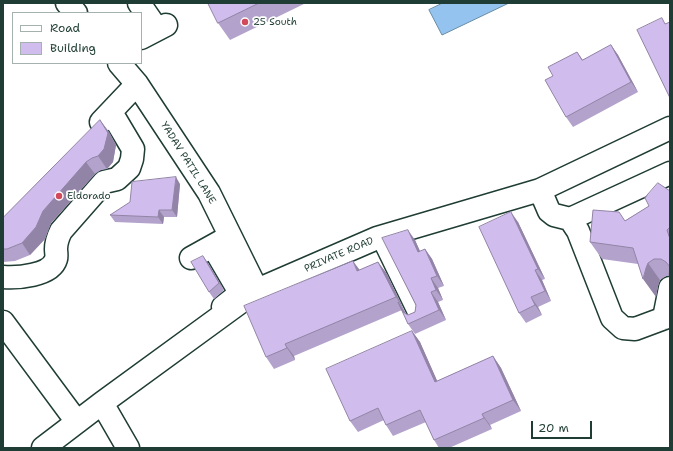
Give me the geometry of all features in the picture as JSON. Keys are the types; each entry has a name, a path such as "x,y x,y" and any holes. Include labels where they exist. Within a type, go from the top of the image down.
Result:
{"street":[{"path":"67,3 75,12"},
{"path":"139,3 155,31"},
{"name":"YADAV PATIL LANE","path":"120,64 137,84 209,192 223,243 257,290"},
{"path":"89,134 137,84"},
{"path":"3,277 16,278 38,274 52,265 56,258 57,239 61,231 104,182 117,179 129,168 133,149 111,112"},
{"name":"PRIVATE ROAD","path":"42,448 223,306 378,238 540,190 670,128"},
{"path":"574,225 670,173"},
{"path":"574,225 670,189"},
{"path":"540,190 549,211 574,225 612,318 623,328 635,329 667,317 670,288"},
{"path":"191,258 223,243 239,289 237,296 223,306"},
{"path":"3,322 77,422"},
{"path":"102,402 128,448"}],"lane":[{"path":"378,238 416,318"}],"water":[{"path":"443,3 509,3 442,35 429,10"}],"building":[{"path":"208,3 259,3 218,23"},
{"path":"662,18 665,24 670,22 670,98 637,30"},
{"path":"611,45 631,82 566,117 545,80 553,76 548,67 577,52 582,60"},
{"path":"100,120 108,133 104,149 98,156 86,162 43,211 36,227 22,243 7,249 3,249 3,218"},
{"path":"176,177 172,210 159,210 158,217 110,215 130,202 132,182"},
{"path":"658,183 670,191 670,227 667,230 670,239 670,267 661,259 654,259 648,263 643,279 633,248 590,242 593,210 619,212 625,221 649,206 645,198"},
{"path":"511,212 538,269 535,270 545,291 531,297 535,305 519,313 479,227"},
{"path":"408,230 418,252 425,249 437,276 431,278 436,290 431,292 439,310 408,324 398,302 403,312 408,315 415,312 416,305 382,238"},
{"path":"203,256 219,283 209,292 191,262"},
{"path":"353,261 357,271 378,262 396,297 285,344 287,348 266,357 244,306"},
{"path":"412,331 435,382 493,356 513,400 482,414 484,418 434,440 420,410 386,425 378,408 350,421 326,369"}],"place":[{"name":"25 South","path":"245,22"},
{"name":"Eldorado","path":"59,196"}]}
